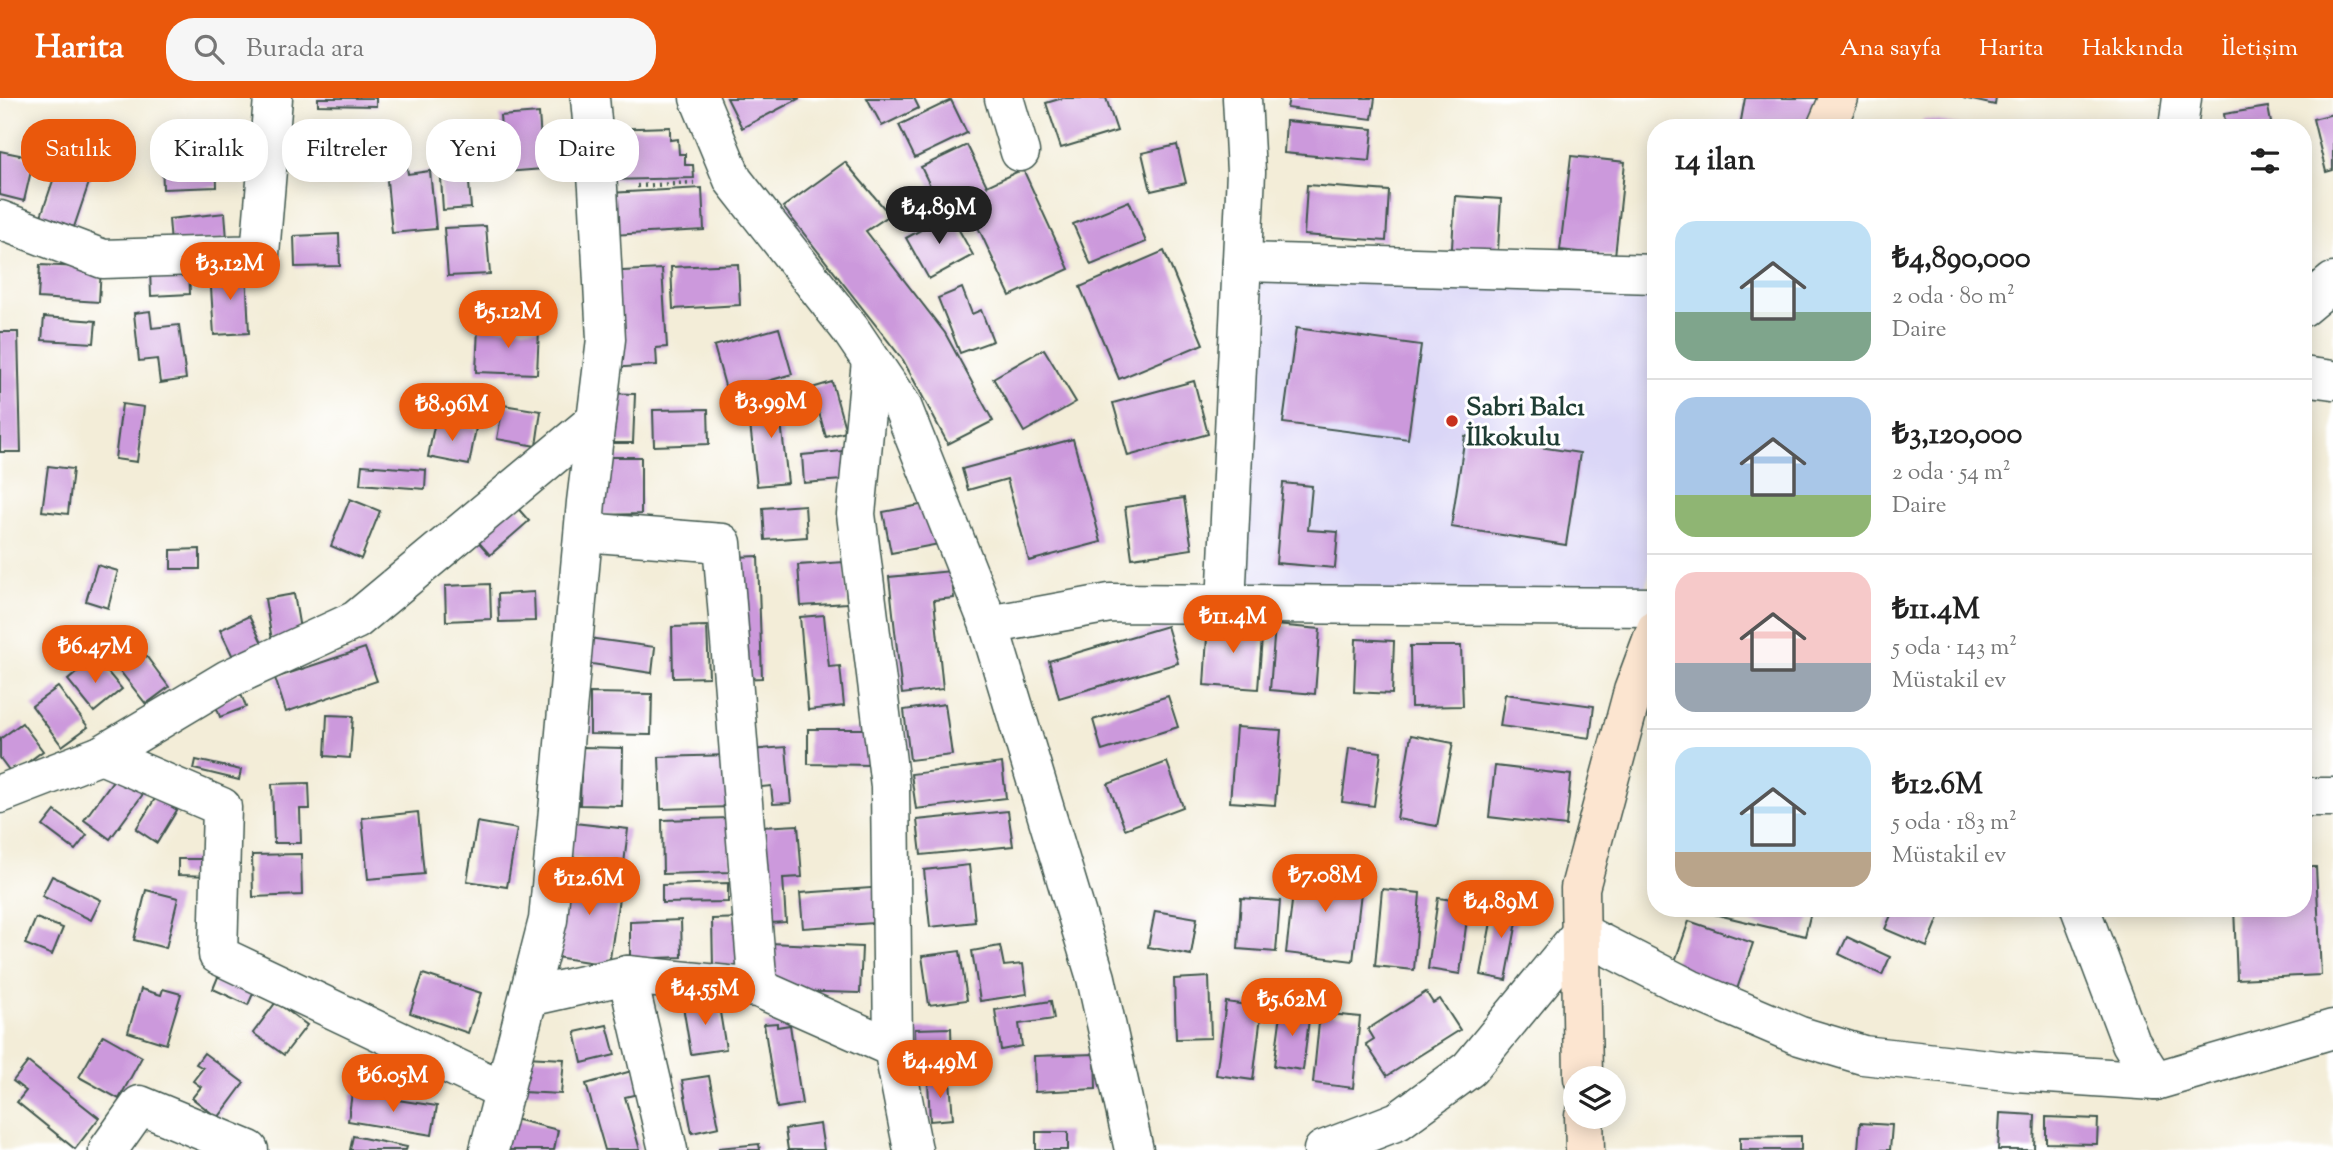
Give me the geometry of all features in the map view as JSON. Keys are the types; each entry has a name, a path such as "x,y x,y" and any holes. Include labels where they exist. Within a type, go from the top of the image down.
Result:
{"street":[{"path":"0,220 103,259 260,254 273,98"},
{"path":"489,1150 548,920 584,532 606,339 590,98"},
{"path":"699,98 733,180 767,220 902,406 989,625 1096,978 1135,1150"},
{"path":"1004,98 1020,152"},
{"path":"1226,605 1246,172 1242,98"},
{"path":"1830,119 1839,98"},
{"path":"2179,119 2182,98"},
{"path":"1242,262 1647,274"},
{"path":"2312,300 2333,282"},
{"path":"871,360 856,514 890,786 893,1048 913,1150"},
{"path":"2312,377 2333,380"},
{"path":"0,794 101,755 228,679 356,620 596,420"},
{"path":"584,532 722,543 758,988"},
{"path":"989,625 1110,603 1647,607"},
{"path":"1583,1066 1580,888 1633,691 1647,653"},
{"path":"101,755 222,807 218,955 505,1091"},
{"path":"2312,797 2333,797"},
{"path":"2083,917 2131,1043 2155,1081"},
{"path":"1581,933 1690,989 1800,1036 1863,1055 2016,1072 2155,1081 2333,1029"},
{"path":"1323,1150 1398,1121 1469,1069 1581,933"},
{"path":"529,997 627,975 758,988 893,1048"},
{"path":"627,975 668,1150"},
{"path":"108,1150 140,1105 249,1150"},
{"path":"1584,1129 1585,1150"}],"path":[{"path":"598,188 733,180"}],"shaded area":[{"name":"Sabri Balcı İlkokulu","path":"1256,276 1647,288 1647,582 1642,597 1240,590"}],"building":[{"path":"318,98 376,98 376,106 318,105"},
{"path":"727,98 800,98 742,128"},
{"path":"867,98 914,98 919,108 882,126"},
{"path":"1063,98 1106,98 1117,131 1061,148 1046,103"},
{"path":"1289,98 1375,98 1372,119 1287,108"},
{"path":"1745,98 1823,98 1820,119 1741,119"},
{"path":"1963,98 1996,98 1995,105"},
{"path":"951,100 967,133 915,158 899,125"},
{"path":"2268,107 2270,119 2225,119 2224,114"},
{"path":"539,113 539,119 535,119 535,170 521,171 521,119 500,119 500,116"},
{"path":"2333,114 2333,170 2326,172 2313,119"},
{"path":"1286,121 1373,129 1370,161 1284,153"},
{"path":"670,127 670,140 678,139 679,154 685,154 685,165 693,165 694,178 639,179 639,128"},
{"path":"967,145 987,186 1023,169 1069,269 1010,296 964,197 941,208 921,167"},
{"path":"1177,145 1186,183 1151,191 1142,153"},
{"path":"0,151 21,155 21,182 28,182 24,201 0,195"},
{"path":"1571,156 1625,162 1615,256 1560,250"},
{"path":"845,162 890,215 866,231 945,333 993,421 948,444 903,360 783,207"},
{"path":"426,172 426,182 431,182 436,229 392,233 387,182 412,182 412,173"},
{"path":"53,182 89,182 74,227 41,216"},
{"path":"163,182 217,182 217,187 163,189"},
{"path":"441,182 469,182 471,208 443,210"},
{"path":"1307,185 1389,191 1386,241 1304,235"},
{"path":"702,188 704,230 611,235 609,193"},
{"path":"1455,196 1501,199 1497,268 1451,265"},
{"path":"1129,201 1146,242 1091,265 1073,224"},
{"path":"225,213 227,239 171,244 169,219"},
{"path":"950,214 973,255 929,279 906,238"},
{"path":"486,226 490,274 448,276 444,228"},
{"path":"339,234 340,266 295,267 294,236"},
{"path":"1164,251 1203,344 1119,379 1080,287"},
{"path":"738,264 740,305 673,309 671,267"},
{"path":"40,265 101,268 99,302 38,298"},
{"path":"189,268 190,294 151,296 150,270"},
{"path":"662,269 667,347 656,348 657,365 609,368 603,272"},
{"path":"246,270 249,333 214,335 210,272"},
{"path":"962,288 972,314 981,310 993,341 960,353 938,298"},
{"path":"150,311 152,328 179,325 186,379 160,383 157,359 139,361 134,313"},
{"path":"44,317 96,321 94,343 42,340"},
{"path":"478,327 539,329 537,374 476,372"},
{"path":"779,328 792,374 727,393 714,346"},
{"path":"1296,328 1421,345 1408,439 1283,423"},
{"path":"0,332 18,332 21,452 0,452"},
{"path":"1044,349 1076,402 1024,432 993,378"},
{"path":"1194,381 1208,434 1128,456 1113,403"},
{"path":"832,382 846,432 826,437 812,388"},
{"path":"602,393 635,394 633,443 601,443"},
{"path":"799,401 802,420 781,422 788,483 757,486 748,406"},
{"path":"122,404 144,407 137,462 115,459"},
{"path":"503,405 541,411 536,446 497,439"},
{"path":"708,409 709,444 654,446 653,410"},
{"path":"435,421 476,428 469,465 428,457"},
{"path":"1465,436 1580,453 1566,545 1451,527"},
{"path":"1073,439 1101,542 1029,561 1007,479 968,490 962,469"},
{"path":"853,450 855,479 804,483 802,455"},
{"path":"599,457 641,457 641,514 599,515"},
{"path":"362,465 426,470 425,489 360,484"},
{"path":"48,466 73,469 68,514 42,511"},
{"path":"1283,483 1312,486 1308,530 1338,532 1335,568 1276,563"},
{"path":"1184,498 1192,549 1132,558 1125,507"},
{"path":"350,499 380,511 361,559 331,546"},
{"path":"931,503 939,544 891,553 883,512"},
{"path":"514,504 529,521 490,555 475,538"},
{"path":"805,505 807,537 765,540 763,508"},
{"path":"200,549 200,569 171,569 171,550"},
{"path":"758,556 762,678 740,679 736,557"},
{"path":"845,562 847,603 801,606 798,565"},
{"path":"97,565 118,571 108,608 86,601"},
{"path":"951,571 954,598 934,600 943,689 902,694 889,577"},
{"path":"490,584 491,619 446,621 445,586"},
{"path":"534,592 535,621 499,622 498,594"},
{"path":"294,594 301,635 272,640 265,599"},
{"path":"824,615 829,667 840,666 844,706 808,710 800,617"},
{"path":"249,616 263,645 234,659 220,630"},
{"path":"1208,621 1263,625 1258,689 1204,685"},
{"path":"1275,625 1320,629 1315,694 1270,690"},
{"path":"707,626 709,677 673,678 672,627"},
{"path":"1167,626 1178,663 1059,698 1049,661"},
{"path":"588,638 655,647 652,673 585,663"},
{"path":"1356,639 1394,641 1392,694 1354,692"},
{"path":"1410,646 1461,646 1463,706 1411,707"},
{"path":"365,648 377,681 286,712 275,678"},
{"path":"144,653 169,687 146,704 120,671"},
{"path":"95,657 122,689 94,712 68,680"},
{"path":"58,687 88,727 62,746 32,706"},
{"path":"590,693 652,694 651,735 590,734"},
{"path":"241,694 246,707 220,717 215,703"},
{"path":"1505,694 1594,706 1590,738 1500,726"},
{"path":"1168,696 1178,727 1102,751 1093,720"},
{"path":"945,704 952,755 910,760 904,710"},
{"path":"327,715 353,716 350,758 325,756"},
{"path":"22,723 43,751 12,774 0,758 0,739"},
{"path":"1236,727 1281,730 1275,805 1230,802"},
{"path":"808,729 874,729 873,765 808,764"},
{"path":"1411,735 1453,743 1437,826 1397,819"},
{"path":"582,747 623,748 622,806 580,805"},
{"path":"786,747 791,803 773,804 771,786 752,788 749,750"},
{"path":"1349,748 1381,752 1374,806 1342,802"},
{"path":"730,755 732,807 661,809 659,757"},
{"path":"196,760 241,770 239,780 194,769"},
{"path":"1167,762 1183,807 1125,829 1108,784"},
{"path":"1002,763 1006,798 916,809 911,774"},
{"path":"1495,766 1571,775 1566,826 1489,817"},
{"path":"120,771 146,790 110,839 84,820"},
{"path":"309,783 310,809 300,809 301,843 274,843 272,784"},
{"path":"156,797 177,810 157,843 136,829"},
{"path":"55,811 87,835 75,850 43,826"},
{"path":"1008,811 1013,846 921,855 917,820"},
{"path":"418,812 424,874 368,879 362,818"},
{"path":"729,818 731,872 663,874 662,820"},
{"path":"477,822 517,829 507,887 467,881"},
{"path":"574,823 628,829 624,864 570,857"},
{"path":"798,825 802,877 783,878 786,922 769,923 761,827"},
{"path":"301,854 302,895 253,897 252,855"},
{"path":"178,859 214,859 214,876 178,875"},
{"path":"969,865 975,922 930,927 924,870"},
{"path":"2312,867 2316,867 2321,975 2237,979 2234,917 2312,917"},
{"path":"1296,868 1363,875 1353,961 1286,953"},
{"path":"568,870 622,878 609,965 555,957"},
{"path":"52,876 101,900 91,920 42,896"},
{"path":"728,883 728,902 662,903 662,885"},
{"path":"885,887 888,922 803,928 800,893"},
{"path":"1382,889 1420,893 1414,970 1375,966"},
{"path":"146,890 178,898 166,948 134,940"},
{"path":"1241,898 1280,901 1276,952 1238,949"},
{"path":"1438,898 1469,902 1460,974 1428,969"},
{"path":"1495,901 1520,906 1506,980 1481,975"},
{"path":"1155,911 1197,918 1191,955 1148,947"},
{"path":"1726,917 1810,917 1805,936"},
{"path":"1890,917 1939,917 1927,947 1885,929"},
{"path":"36,918 63,928 52,955 25,944"},
{"path":"747,918 749,966 713,967 712,919"},
{"path":"681,920 682,957 630,959 630,922"},
{"path":"1689,921 1753,943 1736,992 1672,970"},
{"path":"1847,937 1890,957 1882,975 1839,954"},
{"path":"769,943 862,947 860,993 788,991 767,982"},
{"path":"1000,946 1004,966 1023,964 1027,994 980,1001 972,951"},
{"path":"960,951 967,1000 929,1005 922,956"},
{"path":"220,972 256,987 248,1005 213,989"},
{"path":"423,974 481,993 468,1033 410,1013"},
{"path":"1209,977 1211,1038 1176,1039 1174,979"},
{"path":"141,989 161,995 163,989 181,994 166,1044 128,1032"},
{"path":"1426,992 1433,1003 1440,999 1460,1030 1387,1076 1366,1044 1374,1039 1368,1029"},
{"path":"718,1000 726,1049 691,1054 683,1006"},
{"path":"1051,1001 1054,1019 1019,1024 1022,1046 1001,1050 995,1010"},
{"path":"276,1002 307,1025 284,1055 253,1033"},
{"path":"1226,1002 1262,1007 1253,1080 1216,1075"},
{"path":"1282,1006 1310,1010 1303,1070 1274,1066"},
{"path":"1320,1013 1360,1017 1353,1088 1313,1083"},
{"path":"777,1023 777,1027 790,1025 802,1104 777,1108 764,1024"},
{"path":"607,1025 615,1055 582,1063 575,1032"},
{"path":"951,1028 952,1063 916,1064 915,1029"},
{"path":"103,1035 142,1057 119,1099 79,1077"},
{"path":"204,1053 244,1083 218,1118 192,1098 201,1087 193,1081 203,1068 196,1064"},
{"path":"1095,1054 1096,1089 1035,1092 1034,1056"},
{"path":"525,1057 564,1059 561,1094 523,1092"},
{"path":"28,1062 99,1118 75,1149 17,1102 26,1091 13,1081"},
{"path":"635,1070 642,1093 625,1097 640,1150 605,1150 586,1084"},
{"path":"709,1076 719,1127 692,1133 682,1080"},
{"path":"950,1080 953,1119 930,1121 928,1081"},
{"path":"352,1093 437,1106 432,1135 348,1121"},
{"path":"2000,1113 2035,1115 2034,1150 1998,1150"},
{"path":"2046,1117 2098,1119 2097,1144 2046,1143"},
{"path":"510,1118 558,1130 554,1150 503,1150"},
{"path":"1860,1123 1892,1125 1890,1150 1858,1150"},
{"path":"820,1124 824,1150 788,1150 785,1129"},
{"path":"1036,1132 1068,1132 1068,1150 1036,1150"},
{"path":"353,1136 407,1147 406,1150 350,1150"},
{"path":"1801,1136 1801,1150 1740,1150 1740,1137"},
{"path":"759,1144 760,1150 719,1150 719,1148"}],"place":[{"name":"Sabri Balcı İlkokulu","path":"1452,421"}]}
